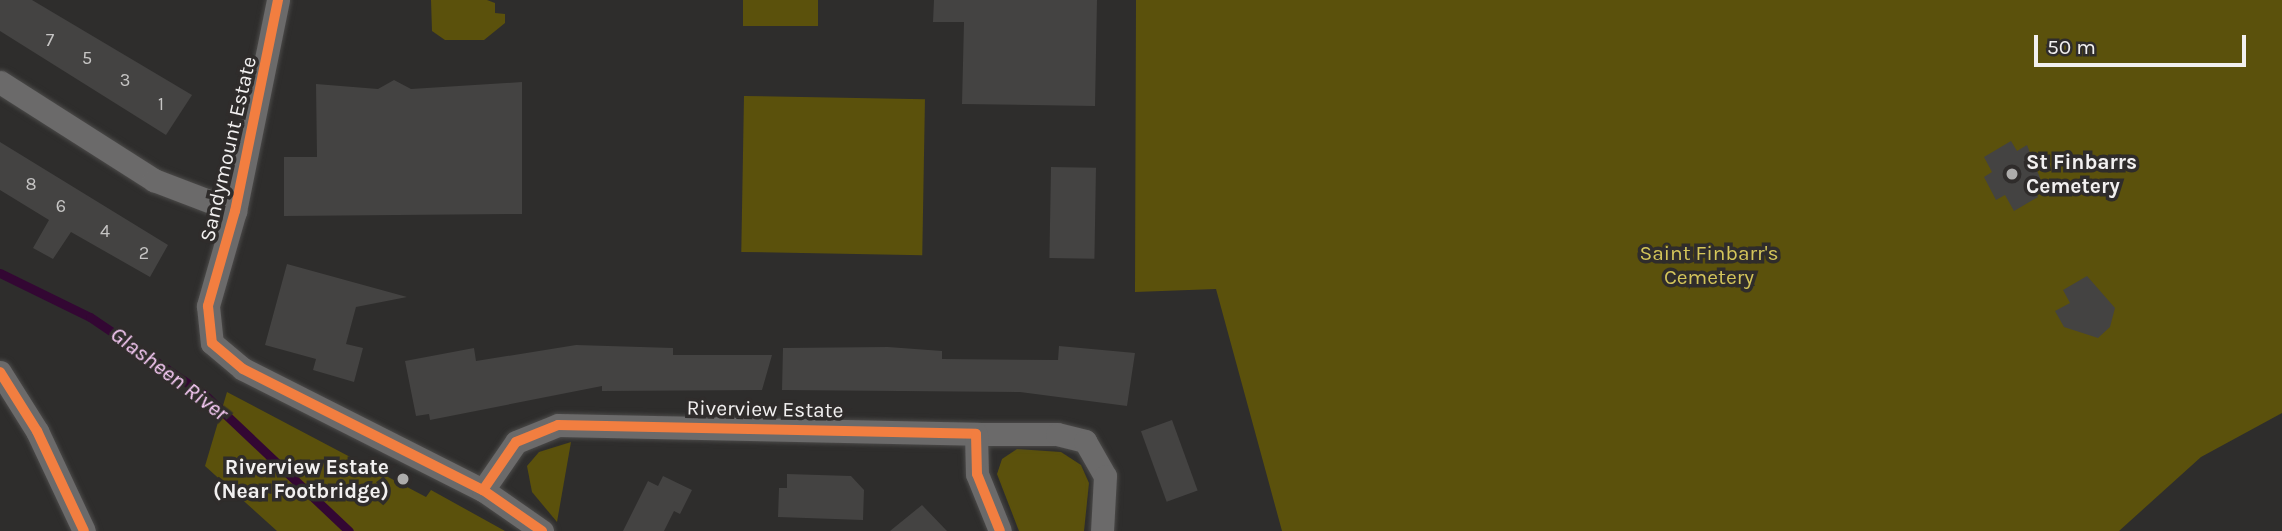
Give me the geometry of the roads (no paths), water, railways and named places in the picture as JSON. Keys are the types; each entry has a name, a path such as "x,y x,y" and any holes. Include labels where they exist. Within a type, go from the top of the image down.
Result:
{"street":[{"name":"Sandymount Estate","path":"278,0 235,211 208,306 212,343 243,369 483,490"},
{"path":"0,82 154,180 235,211"},
{"path":"0,372 37,431 84,531"},
{"name":"Riverview Estate","path":"483,490 526,433 558,425 976,435 1057,434 1085,441 1105,476 1101,531"},
{"path":"976,435 977,474 1000,531"},
{"path":"483,490 542,531"}],"waterway":[{"name":"Glasheen River","path":"0,273 90,317 205,395 349,531"}],"place":[{"name":"St Finbarrs Cemetery","path":"2012,174"},
{"name":"Riverview Estate (Near Footbridge)","path":"403,479"}],"park label":[{"name":"Saint Finbarr's Cemetery","path":"1709,265"}]}
